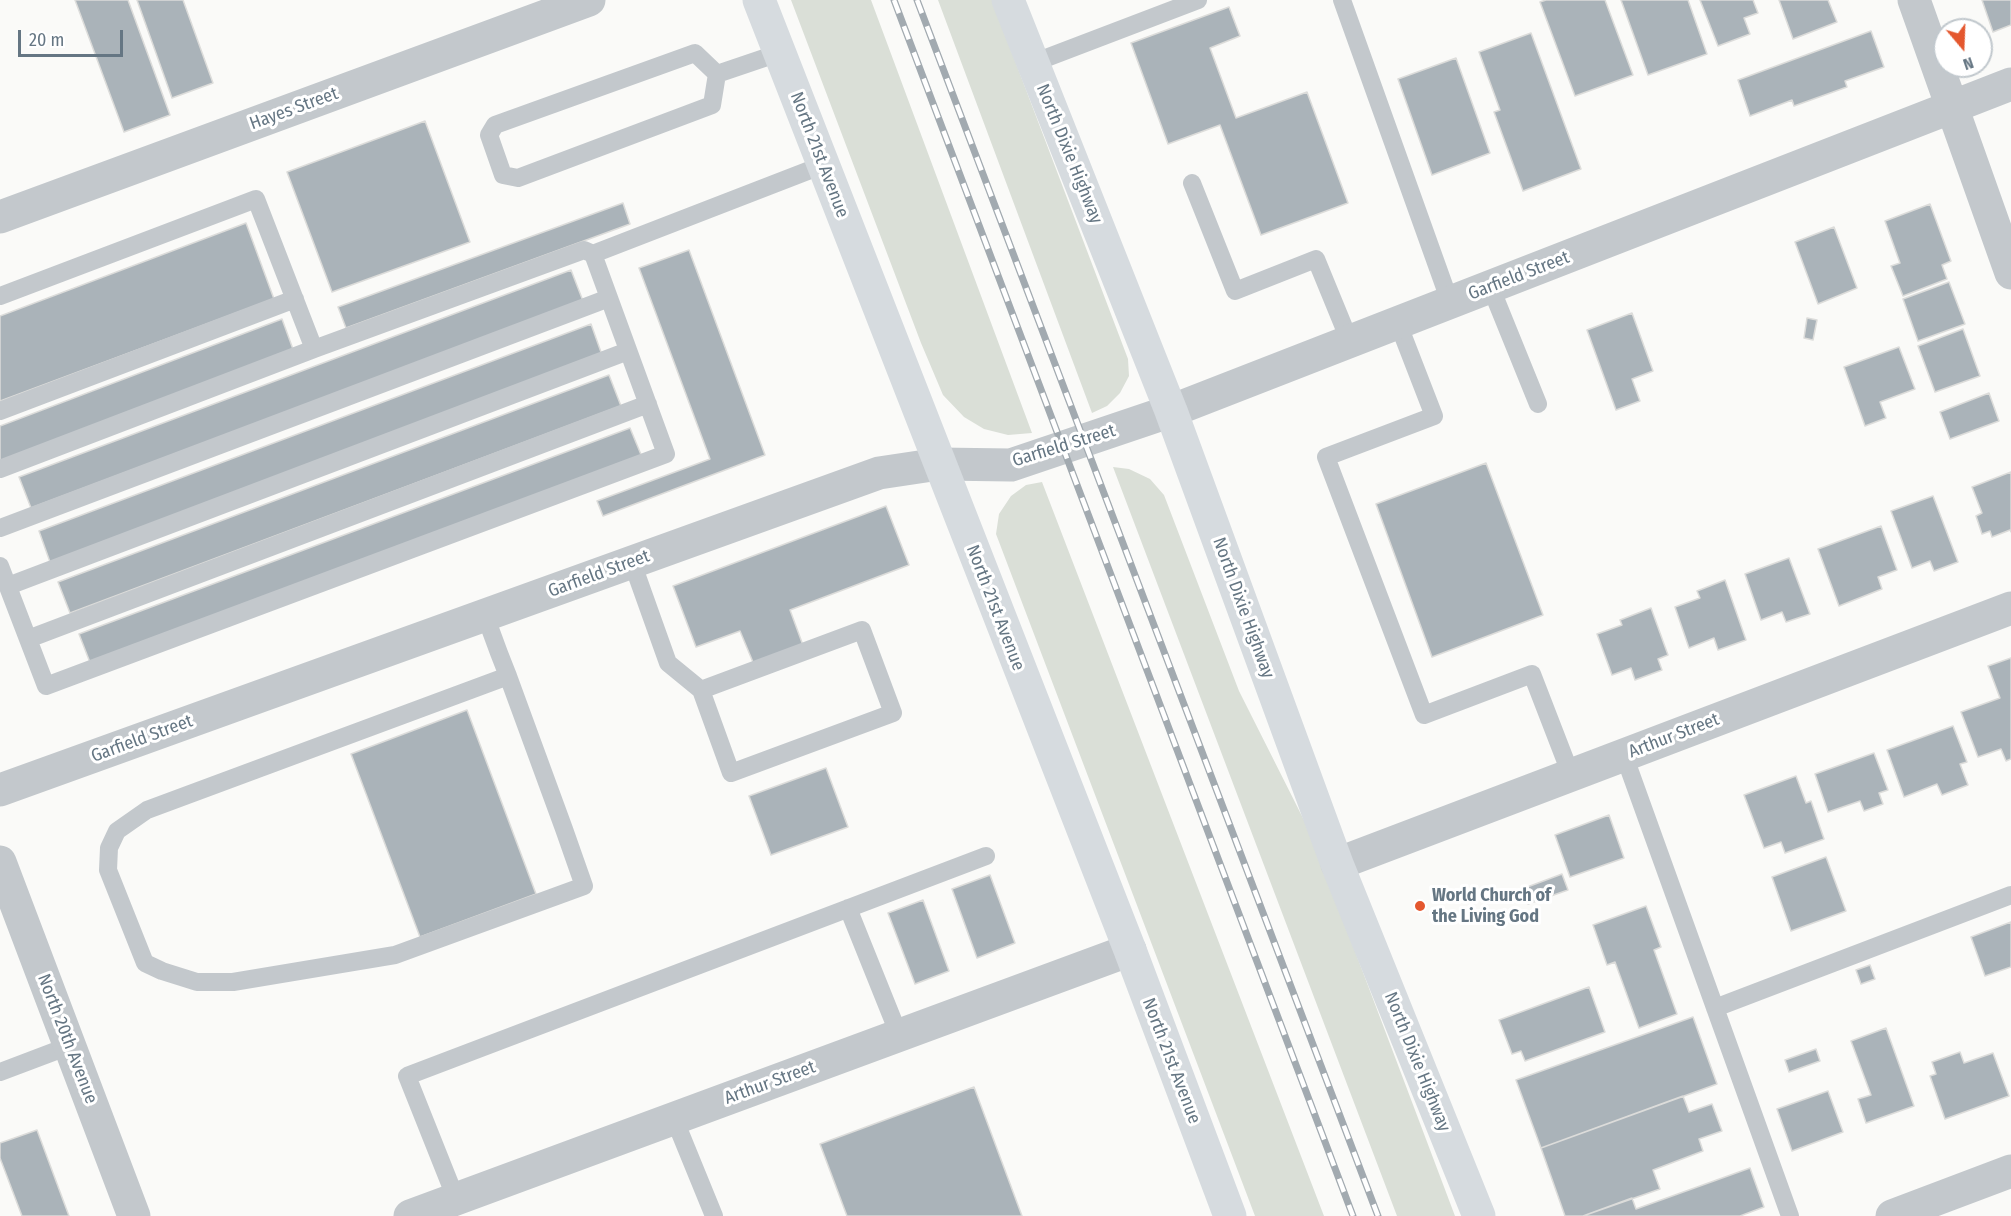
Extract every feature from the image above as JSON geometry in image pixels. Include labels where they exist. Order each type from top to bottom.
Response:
[{"type":"main road","name":"North 21st Avenue","points":[[759,0],[1130,950],[1230,1216]]},
{"type":"main road","name":"North Dixie Highway","points":[[1008,0],[1171,411],[1337,864],[1479,1216]]},
{"type":"street","name":"Hayes Street","points":[[0,217],[589,0]]},
{"type":"street","points":[[1914,0],[2011,273]]},
{"type":"street","name":"Garfield Street","points":[[0,790],[879,473],[939,464],[1011,465],[1171,411],[2011,84]]},
{"type":"street","name":"Arthur Street","points":[[1337,864],[2011,608]]},
{"type":"street","name":"North 20th Avenue","points":[[0,862],[134,1216]]},
{"type":"street","name":"Arthur Street","points":[[410,1216],[1130,950]]},
{"type":"street","points":[[1892,1216],[2011,1171]]},
{"type":"lane","points":[[1033,63],[1198,0]]},
{"type":"lane","points":[[1342,0],[1450,302]]},
{"type":"lane","points":[[695,53],[717,74],[712,105],[518,177],[503,175],[489,135],[495,125],[695,53]]},
{"type":"lane","points":[[717,74],[779,53]]},
{"type":"lane","points":[[0,469],[314,349],[584,250],[593,254],[823,165]]},
{"type":"lane","points":[[1192,183],[1236,291],[1316,259],[1350,342]]},
{"type":"lane","points":[[0,296],[256,199],[314,349]]},
{"type":"lane","points":[[0,566],[46,686],[666,454],[593,254]]},
{"type":"lane","points":[[1491,288],[1538,404]]},
{"type":"lane","points":[[0,528],[609,298]]},
{"type":"lane","points":[[0,411],[295,299]]},
{"type":"lane","points":[[1398,323],[1434,416],[1326,457],[1399,651],[1424,715],[1532,674],[1570,775]]},
{"type":"lane","points":[[8,586],[628,351]]},
{"type":"lane","points":[[28,639],[648,404]]},
{"type":"lane","points":[[632,562],[668,663],[701,690],[730,773],[893,713],[862,630],[701,690]]},
{"type":"lane","points":[[485,615],[508,676],[584,886],[395,955],[232,982],[197,982],[145,963],[108,870],[110,848],[117,831],[147,810],[508,676]]},
{"type":"lane","points":[[1624,755],[1790,1216]]},
{"type":"lane","points":[[456,1199],[407,1076],[986,856]]},
{"type":"lane","points":[[1715,1008],[2011,894]]},
{"type":"lane","points":[[848,908],[899,1035]]},
{"type":"lane","points":[[0,1072],[69,1046]]},
{"type":"lane","points":[[674,1118],[714,1216]]},
{"type":"shaded area","points":[[791,0],[871,0],[1032,433],[1008,435],[984,429],[964,417],[943,395],[921,343]]},
{"type":"shaded area","points":[[938,0],[992,0],[1128,359],[1129,376],[1120,393],[1107,406],[1092,413]]},
{"type":"shaded area","points":[[1113,467],[1129,469],[1150,479],[1164,495],[1239,691],[1310,832],[1455,1216],[1397,1216]]},
{"type":"shaded area","points":[[1042,482],[1324,1216],[1255,1216],[996,534],[999,514],[1011,496],[1026,485]]},
{"type":"building","points":[[75,0],[128,0],[170,115],[124,132]]},
{"type":"building","points":[[137,0],[183,0],[213,83],[172,98]]},
{"type":"building","points":[[1546,0],[1605,0],[1633,75],[1575,96],[1540,2]]},
{"type":"building","points":[[1621,0],[1688,0],[1707,54],[1648,75]]},
{"type":"building","points":[[1700,0],[1753,0],[1758,13],[1744,18],[1750,34],[1718,46]]},
{"type":"building","points":[[1779,0],[1828,0],[1837,22],[1793,39]]},
{"type":"building","points":[[1982,0],[2011,0],[2011,25],[1993,32],[1993,18],[1988,18]]},
{"type":"building","points":[[1229,7],[1240,36],[1210,48],[1236,118],[1307,92],[1348,203],[1261,235],[1220,125],[1168,144],[1131,43]]},
{"type":"building","points":[[1871,31],[1884,67],[1845,81],[1847,87],[1794,106],[1792,100],[1750,116],[1738,80]]},
{"type":"building","points":[[1531,33],[1581,169],[1523,191],[1494,112],[1500,110],[1479,52]]},
{"type":"building","points":[[1456,58],[1490,153],[1432,175],[1398,79]]},
{"type":"building","points":[[425,121],[470,242],[332,292],[287,172]]},
{"type":"building","points":[[623,203],[630,224],[346,328],[338,307]]},
{"type":"building","points":[[1930,204],[1951,261],[1942,265],[1947,279],[1903,296],[1891,266],[1900,263],[1885,221]]},
{"type":"building","points":[[246,223],[274,299],[0,401],[0,316]]},
{"type":"building","points":[[1834,227],[1857,288],[1818,304],[1795,242]]},
{"type":"building","points":[[689,250],[765,455],[603,516],[597,501],[710,459],[639,268]]},
{"type":"building","points":[[571,270],[583,301],[31,508],[19,477]]},
{"type":"building","points":[[1949,282],[1965,324],[1918,341],[1903,299]]},
{"type":"building","points":[[1632,313],[1653,371],[1632,379],[1640,401],[1616,410],[1587,330]]},
{"type":"building","points":[[1807,318],[1817,320],[1813,340],[1804,338]]},
{"type":"building","points":[[282,319],[294,352],[0,463],[0,426]]},
{"type":"building","points":[[591,324],[602,355],[50,562],[39,531]]},
{"type":"building","points":[[1963,329],[1980,376],[1935,392],[1918,346]]},
{"type":"building","points":[[1899,347],[1915,389],[1880,402],[1886,418],[1865,426],[1844,367]]},
{"type":"building","points":[[609,375],[621,406],[70,613],[58,582]]},
{"type":"building","points":[[1989,393],[1999,421],[1950,439],[1940,412]]},
{"type":"building","points":[[630,428],[642,457],[91,665],[79,634]]},
{"type":"building","points":[[1486,463],[1543,615],[1432,657],[1376,504]]},
{"type":"building","points":[[2011,472],[2011,532],[2010,530],[1992,537],[1990,531],[1982,534],[1976,516],[1982,513],[1972,487]]},
{"type":"building","points":[[1933,496],[1958,562],[1934,571],[1930,561],[1912,568],[1891,511]]},
{"type":"building","points":[[886,506],[909,565],[790,610],[804,648],[755,667],[740,631],[696,647],[673,586]]},
{"type":"building","points":[[1881,526],[1897,570],[1878,577],[1882,589],[1839,606],[1818,549]]},
{"type":"building","points":[[1789,558],[1810,614],[1786,622],[1782,612],[1761,620],[1745,574]]},
{"type":"building","points":[[1725,580],[1746,640],[1718,650],[1714,638],[1689,648],[1675,607],[1700,598],[1697,591]]},
{"type":"building","points":[[1651,608],[1668,655],[1658,659],[1662,670],[1635,680],[1631,668],[1612,675],[1597,634],[1622,625],[1620,620]]},
{"type":"building","points":[[2011,658],[2011,759],[2006,761],[2001,749],[1978,757],[1961,712],[2000,698],[1988,666]]},
{"type":"building","points":[[467,710],[536,894],[420,937],[351,754]]},
{"type":"building","points":[[1953,726],[1967,762],[1960,764],[1968,785],[1942,795],[1937,784],[1904,797],[1887,750]]},
{"type":"building","points":[[1874,753],[1888,790],[1879,793],[1883,804],[1864,811],[1860,801],[1828,812],[1815,774]]},
{"type":"building","points":[[826,768],[848,827],[771,855],[749,796]]},
{"type":"building","points":[[1796,776],[1806,803],[1811,801],[1824,839],[1785,853],[1781,842],[1764,848],[1744,795]]},
{"type":"building","points":[[1609,815],[1624,858],[1570,877],[1555,835]]},
{"type":"building","points":[[1826,857],[1846,911],[1791,931],[1772,877]]},
{"type":"building","points":[[1562,874],[1568,890],[1528,904],[1522,889]]},
{"type":"building","points":[[990,875],[1015,943],[977,958],[952,889]]},
{"type":"building","points":[[923,900],[949,971],[915,984],[888,913]]},
{"type":"building","points":[[1646,906],[1661,947],[1654,950],[1677,1014],[1639,1028],[1615,962],[1607,965],[1593,925]]},
{"type":"building","points":[[2011,922],[2011,967],[1985,976],[1971,937]]},
{"type":"building","points":[[1870,965],[1875,979],[1861,984],[1856,970]]},
{"type":"building","points":[[1589,987],[1605,1032],[1525,1061],[1521,1051],[1512,1054],[1499,1020]]},
{"type":"building","points":[[1693,1017],[1717,1084],[1541,1148],[1516,1080]]},
{"type":"building","points":[[1886,1028],[1914,1106],[1866,1123],[1858,1099],[1871,1095],[1851,1041]]},
{"type":"building","points":[[1816,1049],[1820,1061],[1789,1072],[1785,1060]]},
{"type":"building","points":[[1960,1052],[1964,1063],[1993,1053],[2009,1096],[1945,1119],[1930,1076],[1936,1074],[1932,1062]]},
{"type":"building","points":[[974,1087],[1022,1216],[847,1216],[820,1144]]},
{"type":"building","points":[[1828,1091],[1843,1132],[1792,1151],[1777,1109]]},
{"type":"building","points":[[1683,1096],[1689,1112],[1712,1104],[1722,1131],[1699,1139],[1703,1151],[1653,1170],[1660,1189],[1583,1216],[1565,1216],[1541,1148]]},
{"type":"building","points":[[37,1130],[69,1216],[22,1216],[0,1158],[0,1143]]},
{"type":"building","points":[[1750,1168],[1764,1207],[1740,1216],[1583,1216],[1632,1198],[1636,1209]]},
{"type":"railway","points":[[894,0],[1353,1216]]},
{"type":"railway","points":[[917,0],[1378,1216]]},
{"type":"place","name":"World Church of the Living God","points":[[1420,906]]}]
